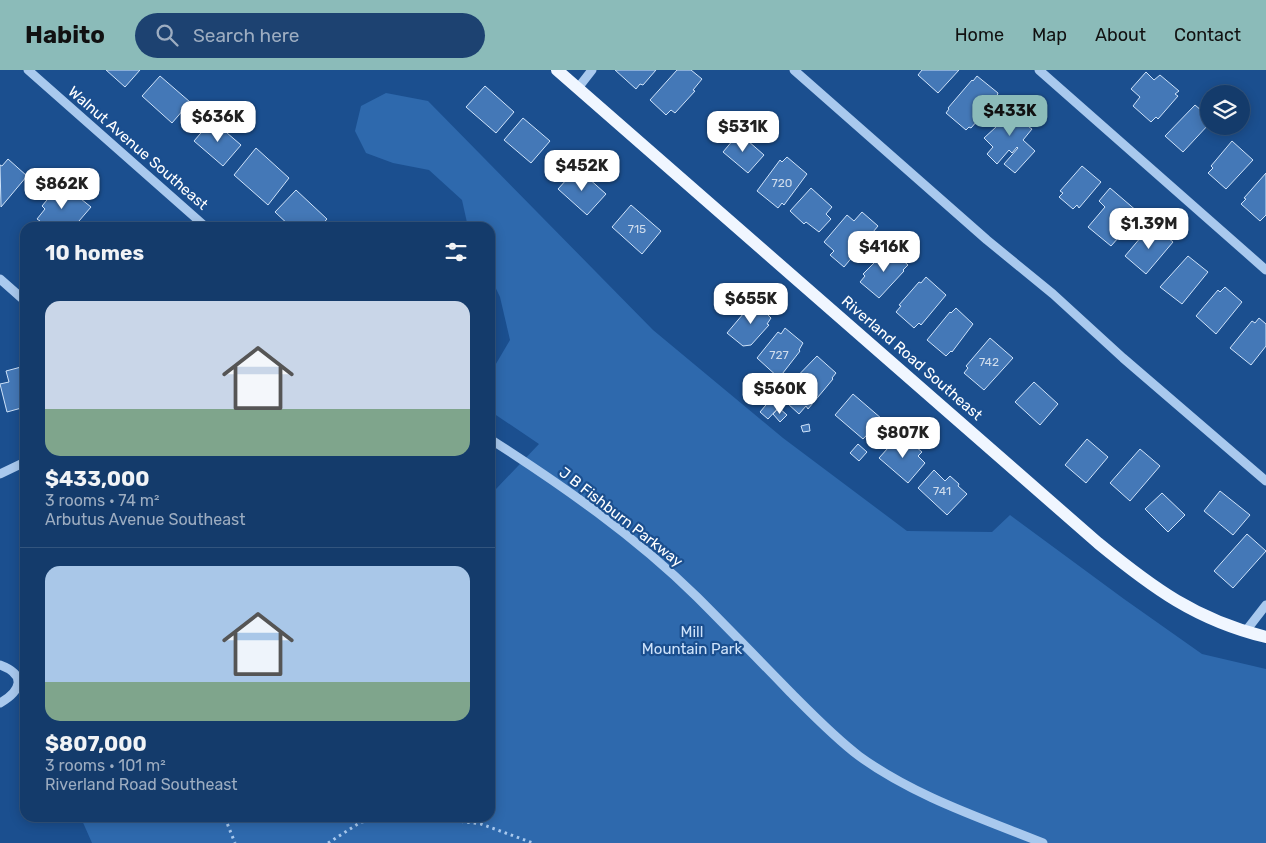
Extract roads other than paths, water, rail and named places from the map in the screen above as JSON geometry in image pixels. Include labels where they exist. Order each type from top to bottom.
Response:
[{"type":"main road","name":"Riverland Road Southeast","points":[[557,70],[1098,543],[1143,580],[1187,608],[1221,624],[1266,637]]},
{"type":"street","name":"Walnut Avenue Southeast","points":[[28,70],[201,222]]},
{"type":"street","points":[[578,88],[592,70]]},
{"type":"street","points":[[794,70],[987,240],[1053,294],[1123,358],[1266,480]]},
{"type":"street","points":[[1038,70],[1266,270]]},
{"type":"street","points":[[0,279],[20,297]]},
{"type":"street","name":"J B Fishburn Parkway","points":[[495,442],[586,504],[645,550],[696,596],[827,730],[860,756],[897,779],[942,803],[1043,843]]},
{"type":"street","points":[[0,474],[20,464]]},
{"type":"street","points":[[1245,632],[1266,605]]},
{"type":"street","points":[[0,666],[13,671],[17,675],[19,685],[15,693],[0,703]]},
{"type":"park label","name":"Mill Mountain Park","points":[[692,640]]}]
